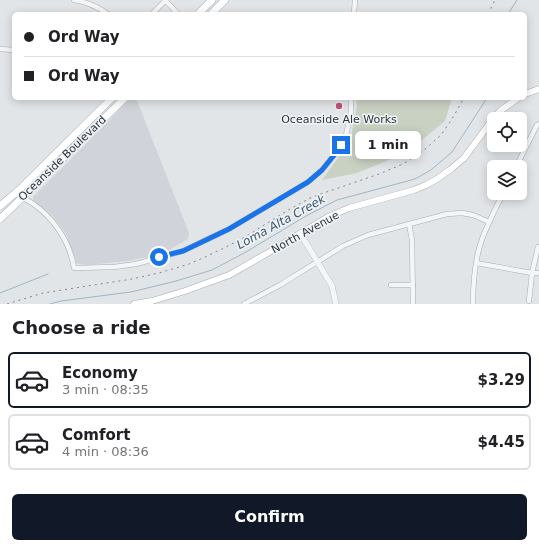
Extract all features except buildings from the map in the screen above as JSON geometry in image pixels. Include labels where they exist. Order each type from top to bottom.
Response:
[{"type":"main road","points":[[200,12],[212,0]]},
{"type":"main road","points":[[213,12],[225,0]]},
{"type":"main road","points":[[527,93],[539,89]]},
{"type":"main road","name":"Oceanside Boulevard","points":[[0,206],[16,193],[110,100]]},
{"type":"main road","name":"Oceanside Boulevard","points":[[0,219],[123,100]]},
{"type":"main road","name":"North Avenue","points":[[134,304],[152,301],[186,291],[229,274],[328,217],[349,208],[414,190],[437,180],[464,158],[500,111],[515,100]]},
{"type":"street","points":[[74,0],[94,6],[104,12]]},
{"type":"street","points":[[154,12],[165,0],[176,12]]},
{"type":"street","points":[[354,12],[355,0]]},
{"type":"street","points":[[0,50],[12,50]]},
{"type":"street","points":[[16,193],[33,204],[57,227],[64,239],[74,268],[114,267],[136,264],[183,251],[229,229],[308,182],[322,170],[335,154],[346,136],[351,112],[351,100]]},
{"type":"street","points":[[520,160],[537,125],[539,124]]},
{"type":"street","points":[[473,304],[476,263],[482,240],[500,200]]},
{"type":"street","points":[[244,304],[280,285],[342,246],[356,239],[447,214],[462,213],[473,215],[489,222]]},
{"type":"street","points":[[409,224],[412,240],[412,304]]},
{"type":"street","points":[[300,233],[332,286],[336,304]]},
{"type":"street","points":[[529,301],[532,273],[538,247]]},
{"type":"street","points":[[476,263],[539,273]]},
{"type":"street","points":[[391,285],[412,285]]},
{"type":"shaded area","points":[[129,100],[137,100],[189,233],[188,239],[162,254],[128,261],[86,265],[76,263],[65,232],[51,214],[33,201],[33,197]]},
{"type":"shaded area","points":[[356,100],[451,100],[445,121],[406,153],[357,173],[322,180],[350,141],[357,106]]},
{"type":"waterway","name":"Loma Alta Creek","points":[[509,12],[517,0]]},
{"type":"waterway","name":"Loma Alta Creek","points":[[50,304],[61,301],[131,292],[212,270],[337,200],[415,179],[431,170],[452,152],[486,100]]},
{"type":"waterway","points":[[0,293],[48,274]]},
{"type":"railway","points":[[489,12],[495,0]]},
{"type":"railway","points":[[7,304],[43,293],[132,279],[159,273],[203,258],[245,237],[312,197],[379,174],[403,164],[423,151],[441,135],[463,100]]},
{"type":"place","name":"Oceanside Ale Works","points":[[339,106]]},
{"type":"route","points":[[159,257],[183,251],[229,229],[308,182],[322,170],[341,145]]}]
